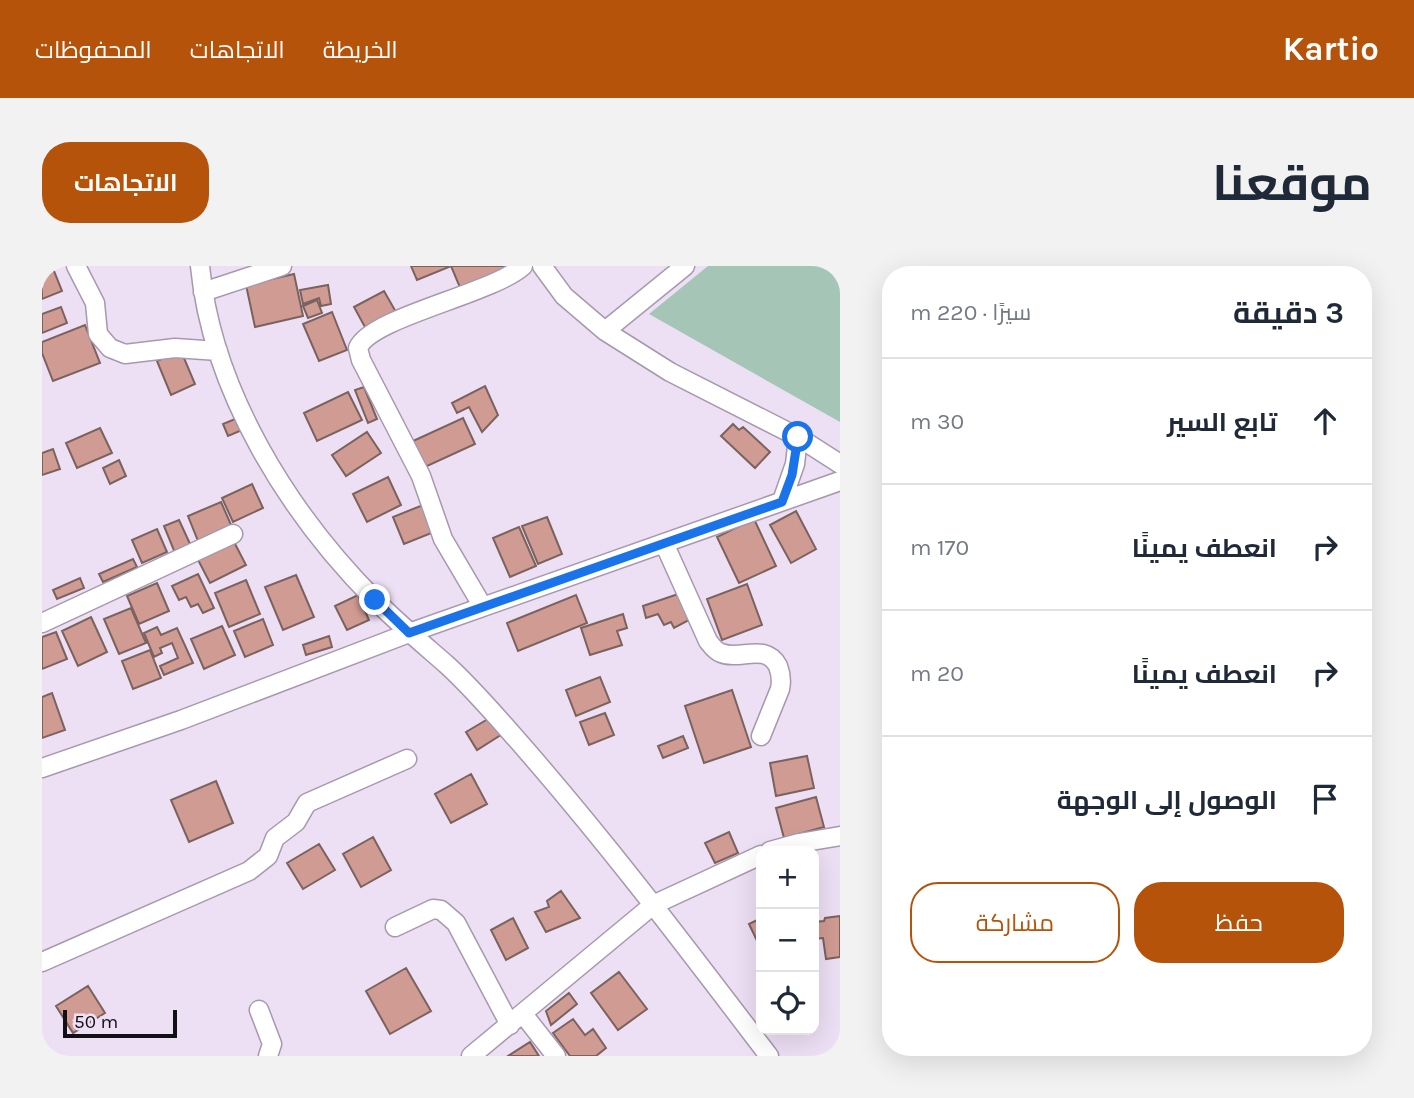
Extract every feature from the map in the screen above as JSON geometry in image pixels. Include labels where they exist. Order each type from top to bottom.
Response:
[{"type":"street","points":[[76,266],[94,303],[98,334],[110,348],[125,354],[175,348],[218,351]]},
{"type":"street","points":[[200,266],[202,292],[218,351],[245,417],[291,501],[342,565],[409,633],[481,698],[543,769],[653,905],[769,1056]]},
{"type":"street","points":[[202,292],[282,266]]},
{"type":"street","points":[[483,607],[443,539],[421,476],[361,360],[358,348],[363,339],[400,319],[496,282],[523,266]]},
{"type":"street","points":[[542,266],[564,296],[605,331],[670,372],[798,437],[840,464]]},
{"type":"street","points":[[605,331],[685,266]]},
{"type":"street","points":[[782,502],[792,475],[798,437]]},
{"type":"street","points":[[42,768],[181,720],[409,633],[840,481]]},
{"type":"street","points":[[42,623],[233,534]]},
{"type":"street","points":[[664,543],[714,649],[731,656],[762,653],[774,660],[779,668],[782,680],[780,689],[761,736]]},
{"type":"street","points":[[42,962],[249,871],[268,856],[275,838],[296,822],[307,803],[407,759]]},
{"type":"street","points":[[788,846],[840,836]]},
{"type":"street","points":[[475,1055],[653,905],[756,857]]},
{"type":"street","points":[[395,926],[433,909],[441,910],[452,918],[517,1019],[556,1056]]},
{"type":"street","points":[[259,1010],[272,1044],[268,1056]]},
{"type":"green space","points":[[708,266],[840,266],[840,422],[649,314]]},
{"type":"building","points":[[42,266],[52,266],[62,291],[42,299]]},
{"type":"building","points":[[411,266],[448,266],[449,267],[417,280]]},
{"type":"building","points":[[451,266],[517,266],[461,290]]},
{"type":"building","points":[[294,274],[303,316],[255,327],[246,285]]},
{"type":"building","points":[[328,285],[331,304],[321,306],[319,298],[303,304],[300,290]]},
{"type":"building","points":[[384,291],[396,312],[366,329],[354,307]]},
{"type":"building","points":[[317,300],[322,313],[308,318],[303,306]]},
{"type":"building","points":[[61,307],[67,323],[42,333],[42,314]]},
{"type":"building","points":[[332,312],[347,350],[319,361],[303,324]]},
{"type":"building","points":[[85,325],[100,363],[53,381],[42,353],[42,342]]},
{"type":"building","points":[[181,351],[195,384],[171,395],[157,361]]},
{"type":"building","points":[[485,386],[498,415],[482,432],[469,407],[457,413],[452,403]]},
{"type":"building","points":[[364,387],[377,419],[368,423],[355,390]]},
{"type":"building","points":[[348,392],[362,420],[317,441],[304,413]]},
{"type":"building","points":[[242,416],[247,428],[228,436],[223,424]]},
{"type":"building","points":[[463,418],[475,444],[425,467],[413,441]]},
{"type":"building","points":[[733,424],[739,430],[743,427],[770,452],[755,468],[721,436]]},
{"type":"building","points":[[100,428],[112,453],[77,468],[66,443]]},
{"type":"building","points":[[367,432],[381,453],[346,476],[332,455]]},
{"type":"building","points":[[53,449],[60,469],[42,475],[42,453]]},
{"type":"building","points":[[119,460],[126,476],[110,484],[103,468]]},
{"type":"building","points":[[388,477],[401,505],[367,522],[353,494]]},
{"type":"building","points":[[252,484],[263,508],[233,522],[222,498]]},
{"type":"building","points":[[221,502],[232,527],[198,541],[188,516]]},
{"type":"building","points":[[423,505],[434,532],[404,544],[393,517]]},
{"type":"building","points":[[796,511],[816,549],[791,563],[770,525]]},
{"type":"building","points":[[547,517],[562,554],[538,564],[522,526]]},
{"type":"building","points":[[754,519],[776,566],[739,583],[717,537]]},
{"type":"building","points":[[179,520],[191,546],[175,553],[164,526]]},
{"type":"building","points":[[519,527],[536,566],[510,577],[493,538]]},
{"type":"building","points":[[157,529],[167,552],[142,563],[132,540]]},
{"type":"building","points":[[232,538],[246,565],[210,583],[196,556]]},
{"type":"building","points":[[133,559],[137,567],[103,582],[99,574]]},
{"type":"building","points":[[198,574],[214,608],[203,613],[198,604],[191,607],[186,597],[179,600],[172,586]]},
{"type":"building","points":[[296,575],[314,617],[283,630],[265,587]]},
{"type":"building","points":[[80,578],[84,588],[57,599],[53,590]]},
{"type":"building","points":[[246,580],[260,614],[229,627],[215,593]]},
{"type":"building","points":[[157,583],[169,611],[139,624],[127,596]]},
{"type":"building","points":[[747,584],[762,625],[722,640],[707,599]]},
{"type":"building","points":[[681,593],[689,620],[674,628],[671,622],[664,625],[658,614],[646,618],[643,606]]},
{"type":"building","points":[[358,595],[369,620],[347,630],[335,606]]},
{"type":"building","points":[[576,595],[587,623],[518,651],[507,623]]},
{"type":"building","points":[[131,608],[146,643],[119,654],[104,619]]},
{"type":"building","points":[[623,614],[627,628],[617,631],[622,645],[590,655],[581,628]]},
{"type":"building","points":[[91,617],[107,652],[78,666],[62,631]]},
{"type":"building","points":[[263,619],[273,645],[245,657],[234,631]]},
{"type":"building","points":[[222,626],[235,655],[204,669],[191,639]]},
{"type":"building","points":[[157,627],[161,635],[177,628],[193,663],[164,675],[160,666],[178,658],[172,643],[160,648],[162,653],[154,657],[144,633]]},
{"type":"building","points":[[56,632],[67,659],[42,669],[42,637]]},
{"type":"building","points":[[329,636],[332,647],[306,655],[303,645]]},
{"type":"building","points":[[150,650],[161,678],[133,689],[122,661]]},
{"type":"building","points":[[600,677],[610,702],[576,716],[566,690]]},
{"type":"building","points":[[732,690],[751,747],[704,763],[685,706]]},
{"type":"building","points":[[52,693],[65,730],[42,738],[42,697]]},
{"type":"building","points":[[605,713],[614,735],[589,745],[580,722]]},
{"type":"building","points":[[493,716],[504,733],[477,750],[466,732]]},
{"type":"building","points":[[683,736],[688,748],[663,758],[658,746]]},
{"type":"building","points":[[807,756],[814,788],[776,796],[770,763]]},
{"type":"building","points":[[471,774],[487,804],[451,823],[435,794]]},
{"type":"building","points":[[216,781],[233,823],[189,842],[171,800]]},
{"type":"building","points":[[816,797],[824,827],[784,838],[776,808]]},
{"type":"building","points":[[729,832],[738,853],[715,863],[705,843]]},
{"type":"building","points":[[373,837],[391,870],[361,887],[343,854]]},
{"type":"building","points":[[319,844],[335,870],[303,889],[287,863]]},
{"type":"building","points":[[561,891],[580,918],[546,932],[535,912],[549,907],[547,901]]},
{"type":"building","points":[[840,916],[840,957],[826,959],[823,938],[819,938],[819,922]]},
{"type":"building","points":[[513,918],[528,948],[506,960],[491,930]]},
{"type":"building","points":[[756,920],[756,939],[749,924]]},
{"type":"building","points":[[406,968],[431,1011],[390,1034],[366,991]]},
{"type":"building","points":[[619,972],[647,1009],[618,1030],[591,993]]},
{"type":"building","points":[[88,986],[105,1013],[73,1033],[56,1006]]},
{"type":"building","points":[[569,993],[577,1004],[551,1025],[546,1011]]},
{"type":"building","points":[[573,1019],[585,1035],[593,1029],[606,1048],[596,1056],[570,1056],[553,1033]]},
{"type":"building","points":[[530,1042],[539,1056],[508,1056]]},
{"type":"route","points":[[375,600],[409,633],[782,502],[792,475],[798,437]]}]
